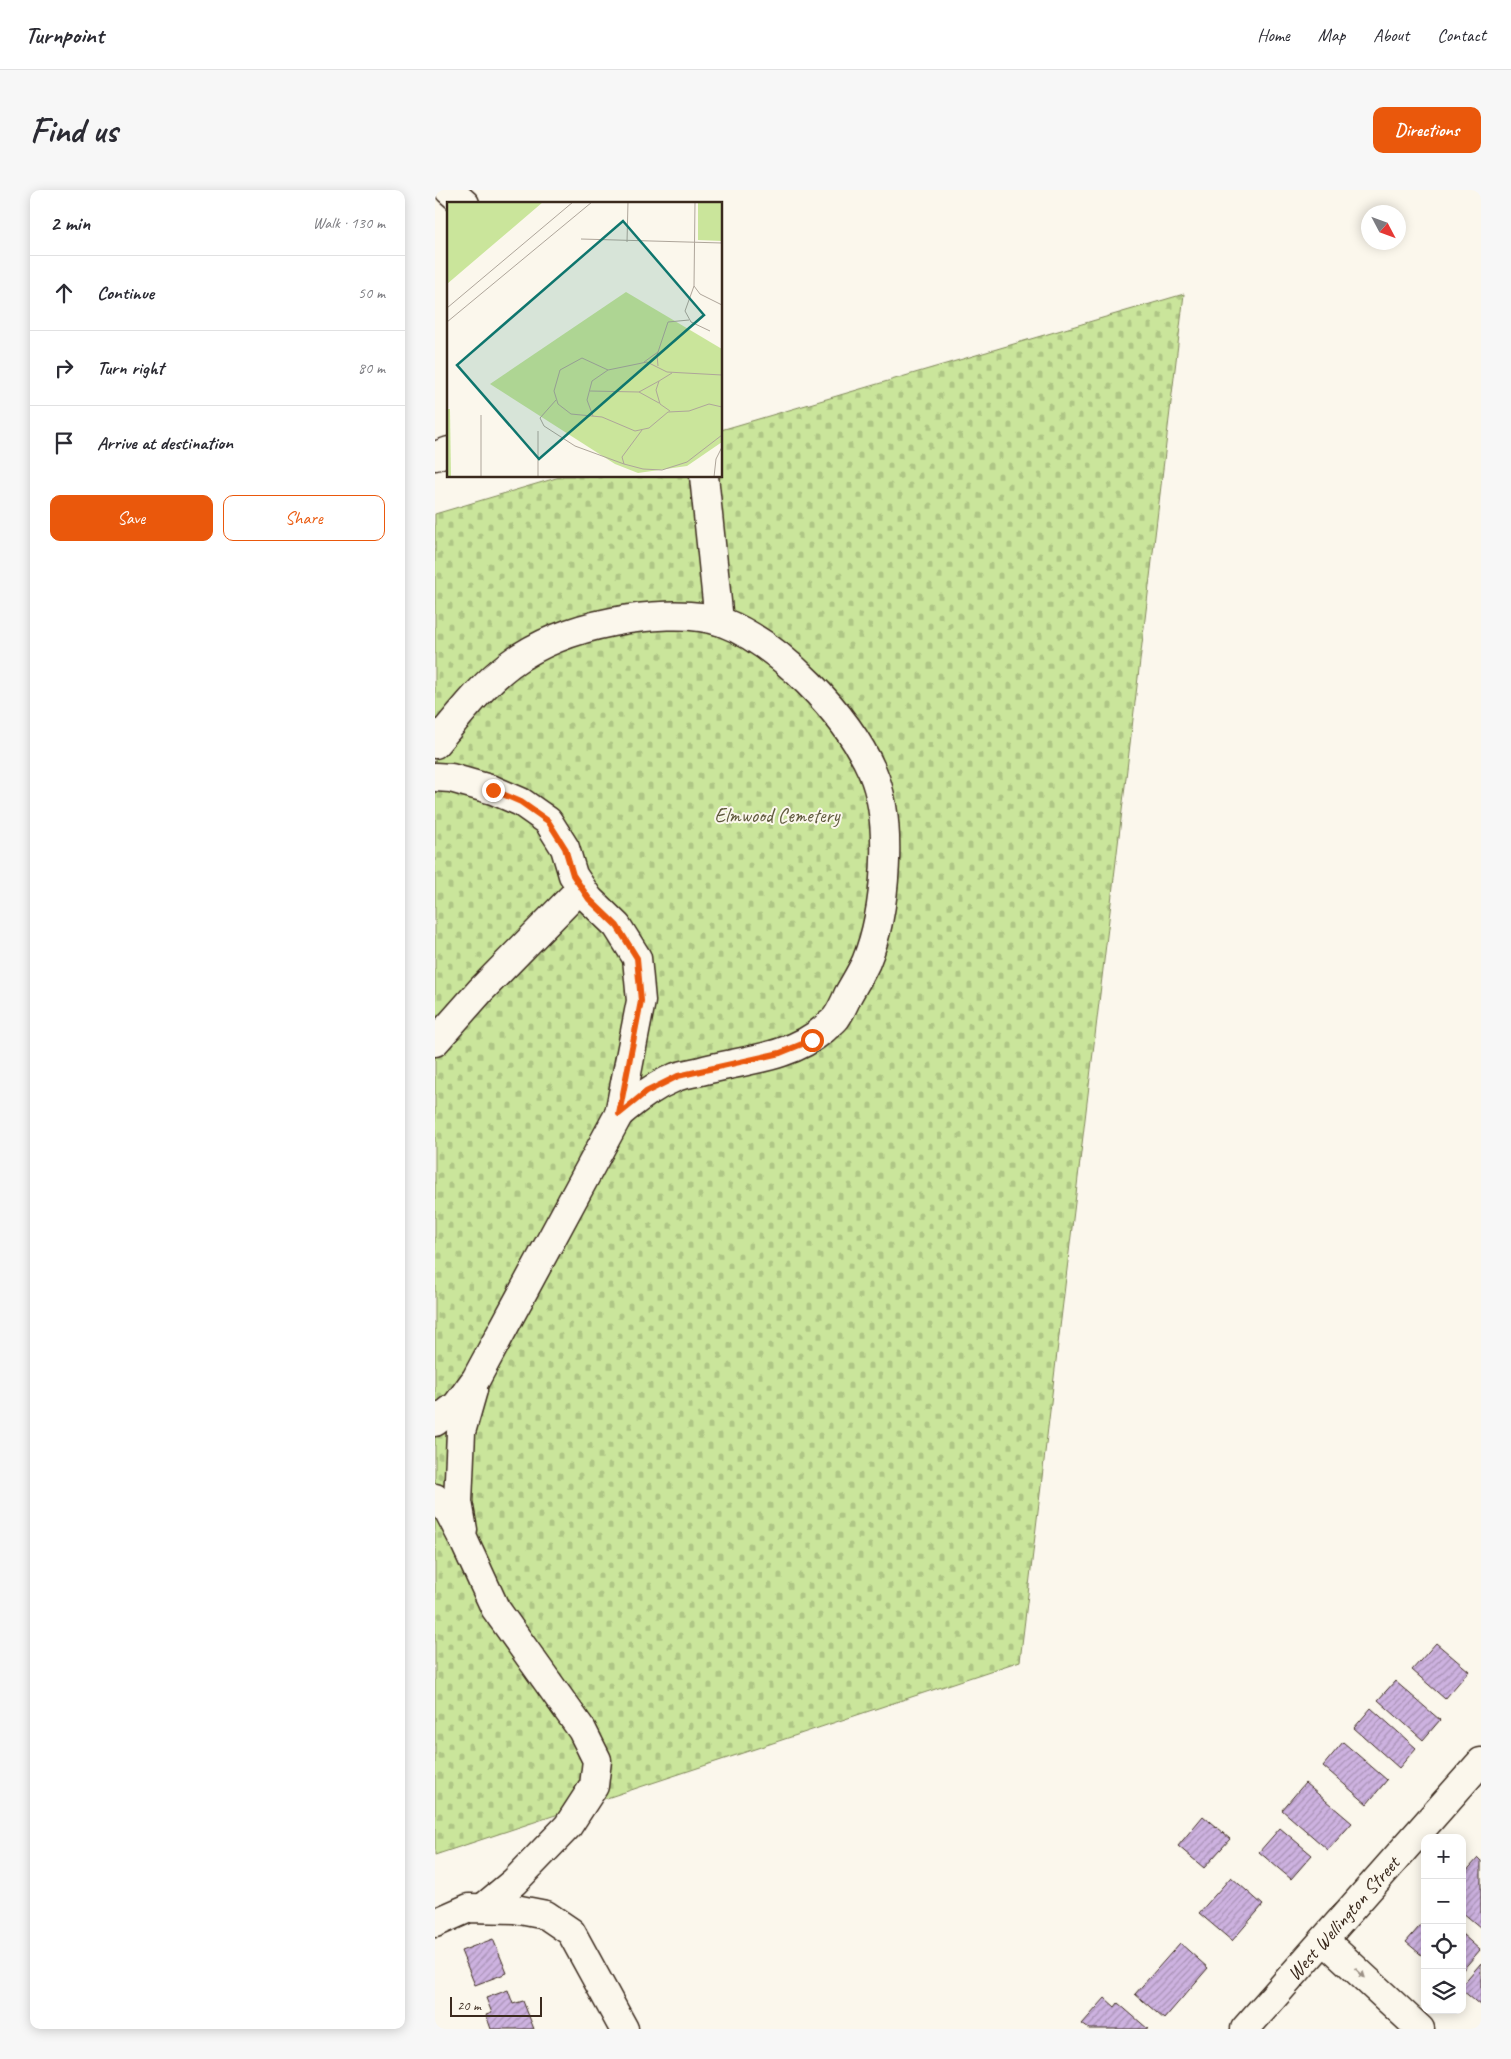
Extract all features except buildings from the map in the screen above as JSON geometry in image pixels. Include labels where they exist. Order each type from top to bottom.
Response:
[{"type":"street","points":[[449,190],[463,202]]},
{"type":"street","points":[[704,478],[719,621]]},
{"type":"street","points":[[435,744],[473,699],[504,670],[544,644],[585,628],[634,618],[681,616],[719,621],[753,637],[787,662],[818,693],[847,730],[872,772],[883,810],[885,835],[881,906],[866,962],[836,1019],[812,1040],[780,1053],[678,1076],[646,1092],[619,1114]]},
{"type":"street","points":[[435,776],[451,778],[493,790],[521,802],[548,821],[565,848],[573,875],[581,888],[589,899],[617,926],[637,958],[641,1001],[619,1114],[476,1379],[457,1405],[435,1422]]},
{"type":"street","points":[[435,1042],[481,990],[581,888]]},
{"type":"street","points":[[465,1542],[458,1502],[460,1441],[476,1379]]},
{"type":"street","points":[[435,1498],[448,1510],[495,1608],[583,1730],[597,1760],[593,1786],[568,1826],[514,1882],[483,1908]]},
{"type":"street","name":"West Wellington Street","points":[[1245,2029],[1481,1762]]},
{"type":"street","points":[[435,1922],[469,1908],[515,1909],[545,1915],[571,1932],[624,2029]]},
{"type":"street","points":[[1324,1940],[1420,2029]]},
{"type":"green space","name":"Elmwood Cemetery","points":[[1184,294],[1020,1661],[435,1855],[435,514],[556,478],[723,478],[723,429]]},
{"type":"route","points":[[493,790],[521,802],[548,821],[565,848],[573,875],[589,899],[617,926],[637,958],[641,1001],[619,1114],[646,1092],[678,1076],[780,1053],[812,1040]]}]
